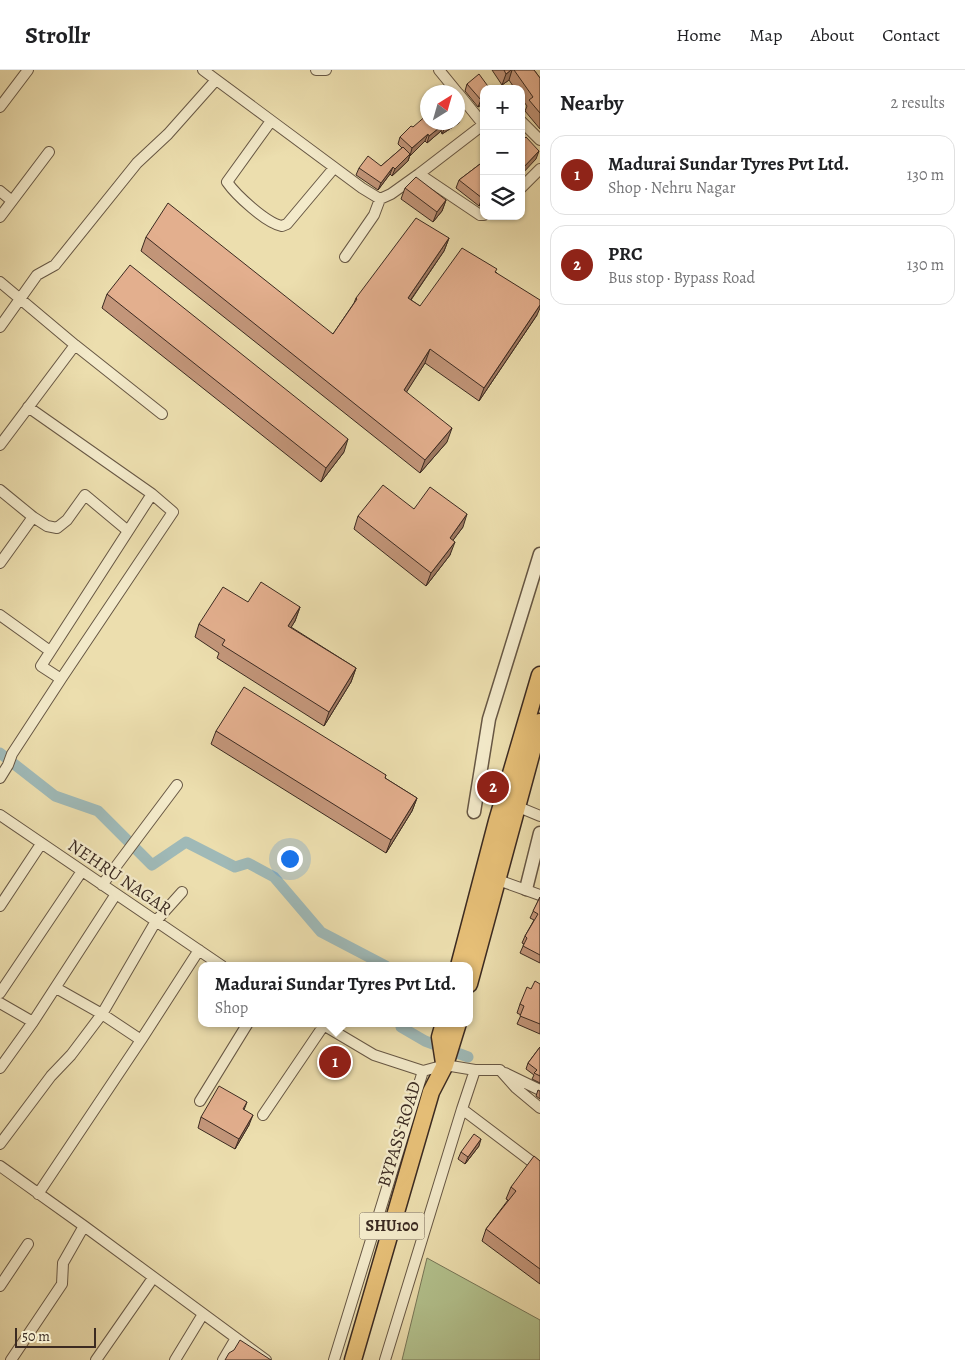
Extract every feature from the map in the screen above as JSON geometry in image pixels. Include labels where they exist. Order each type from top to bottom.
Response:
[{"type":"main road","points":[[460,962],[496,821],[540,675]]},
{"type":"main road","points":[[473,970],[540,722]]},
{"type":"main road","name":"BYPASS ROAD","points":[[353,1360],[445,1046],[456,1027]]},
{"type":"street","points":[[0,107],[28,70]]},
{"type":"street","points":[[202,70],[334,168],[380,199]]},
{"type":"street","points":[[316,70],[326,70]]},
{"type":"street","points":[[439,70],[451,85]]},
{"type":"street","points":[[0,327],[37,275],[55,265],[137,163],[168,134],[216,80]]},
{"type":"street","points":[[465,103],[480,120]]},
{"type":"street","points":[[271,121],[227,182],[234,193],[271,222],[282,226],[287,224],[334,168]]},
{"type":"street","points":[[525,125],[540,140]]},
{"type":"street","points":[[345,257],[374,215],[380,199],[391,194],[419,174],[480,126]]},
{"type":"street","points":[[0,217],[49,152]]},
{"type":"street","points":[[525,184],[540,169]]},
{"type":"street","points":[[419,174],[480,215]]},
{"type":"street","points":[[0,191],[12,201]]},
{"type":"street","points":[[0,282],[74,345],[162,414]]},
{"type":"street","points":[[0,444],[74,345]]},
{"type":"street","points":[[0,778],[12,754],[173,512],[152,494],[28,407]]},
{"type":"street","points":[[0,490],[33,517],[47,526],[57,528],[67,520],[85,495],[128,531]]},
{"type":"street","points":[[62,679],[41,666],[152,494]]},
{"type":"street","points":[[0,563],[33,517]]},
{"type":"street","points":[[474,812],[489,720],[540,554]]},
{"type":"street","points":[[0,616],[50,651]]},
{"type":"street","points":[[102,885],[131,844],[177,786]]},
{"type":"street","points":[[516,806],[540,816]]},
{"type":"street","name":"NEHRU NAGAR","points":[[0,815],[216,962]]},
{"type":"street","points":[[526,889],[540,833]]},
{"type":"street","points":[[0,906],[41,844]]},
{"type":"street","points":[[0,994],[82,871]]},
{"type":"street","points":[[498,880],[540,895]]},
{"type":"street","points":[[0,1144],[51,1076],[71,1055],[102,1014],[156,921],[182,892]]},
{"type":"street","points":[[0,1068],[56,988],[116,894]]},
{"type":"street","points":[[38,1194],[199,950]]},
{"type":"street","points":[[56,988],[102,1014],[141,1040]]},
{"type":"street","points":[[0,1003],[33,1022]]},
{"type":"street","points":[[200,1100],[246,1027]]},
{"type":"street","points":[[263,1115],[320,1027]]},
{"type":"street","points":[[327,1027],[374,1055],[423,1071]]},
{"type":"street","points":[[334,1360],[423,1071],[445,1046],[475,1070],[500,1070],[540,1090]]},
{"type":"street","points":[[385,1360],[475,1070]]},
{"type":"street","points":[[500,1070],[516,1088],[540,1108]]},
{"type":"street","points":[[462,1109],[540,1168]]},
{"type":"street","points":[[0,1166],[266,1360]]},
{"type":"street","points":[[11,1360],[62,1284],[63,1263],[84,1226]]},
{"type":"street","points":[[0,1286],[28,1244]]},
{"type":"street","points":[[96,1360],[153,1278]]},
{"type":"street","points":[[175,1360],[203,1314]]},
{"type":"street","points":[[223,1360],[236,1338]]},
{"type":"green space","points":[[427,1258],[540,1320],[540,1360],[402,1360]]},
{"type":"building","points":[[514,70],[534,70],[540,78],[540,113],[529,100],[533,97]]},
{"type":"building","points":[[479,74],[487,85],[480,85],[480,99],[467,84]]},
{"type":"building","points":[[420,121],[420,130],[436,130],[429,136],[428,134],[412,148],[400,137],[411,126],[413,127]]},
{"type":"building","points":[[525,138],[539,151],[525,166]]},
{"type":"building","points":[[403,147],[410,154],[395,169],[393,167],[381,183],[359,168],[368,156],[381,166]]},
{"type":"building","points":[[480,164],[480,196],[459,180]]},
{"type":"building","points":[[416,177],[446,200],[437,212],[405,188]]},
{"type":"building","points":[[168,203],[333,334],[356,298],[416,218],[449,238],[408,298],[420,306],[462,248],[497,269],[495,272],[540,300],[540,305],[484,388],[430,349],[404,390],[452,428],[425,460],[146,237]]},
{"type":"building","points":[[130,265],[348,439],[326,468],[107,294]]},
{"type":"building","points":[[383,485],[414,509],[430,487],[467,514],[450,538],[455,542],[431,573],[358,516]]},
{"type":"building","points":[[261,582],[300,607],[288,626],[356,668],[329,712],[222,645],[225,640],[199,624],[223,587],[248,602]]},
{"type":"building","points":[[244,687],[386,775],[385,778],[417,798],[391,840],[216,731]]},
{"type":"building","points":[[540,897],[540,955],[523,946],[527,938],[525,936],[538,914],[533,911]]},
{"type":"building","points":[[535,981],[540,984],[540,1024],[520,1016],[524,1006],[520,1004],[527,987],[531,989]]},
{"type":"building","points":[[540,1047],[540,1076],[534,1073],[537,1070],[528,1063]]},
{"type":"building","points":[[219,1086],[247,1102],[243,1109],[253,1115],[239,1139],[201,1117]]},
{"type":"building","points":[[474,1134],[481,1139],[468,1157],[461,1152]]},
{"type":"building","points":[[534,1156],[540,1161],[540,1269],[486,1229],[516,1191],[511,1187]]},
{"type":"building","points":[[240,1340],[271,1360],[225,1360]]},
{"type":"waterway","points":[[0,753],[55,796],[98,811],[152,865],[186,842],[235,867],[248,863],[274,877],[321,932],[378,962]]},
{"type":"waterway","points":[[401,1027],[425,1041],[468,1057]]},
{"type":"place","name":"PRC","points":[[493,787]]},
{"type":"place","name":"Madurai Sundar Tyres Pvt Ltd.","points":[[335,1062]]}]
